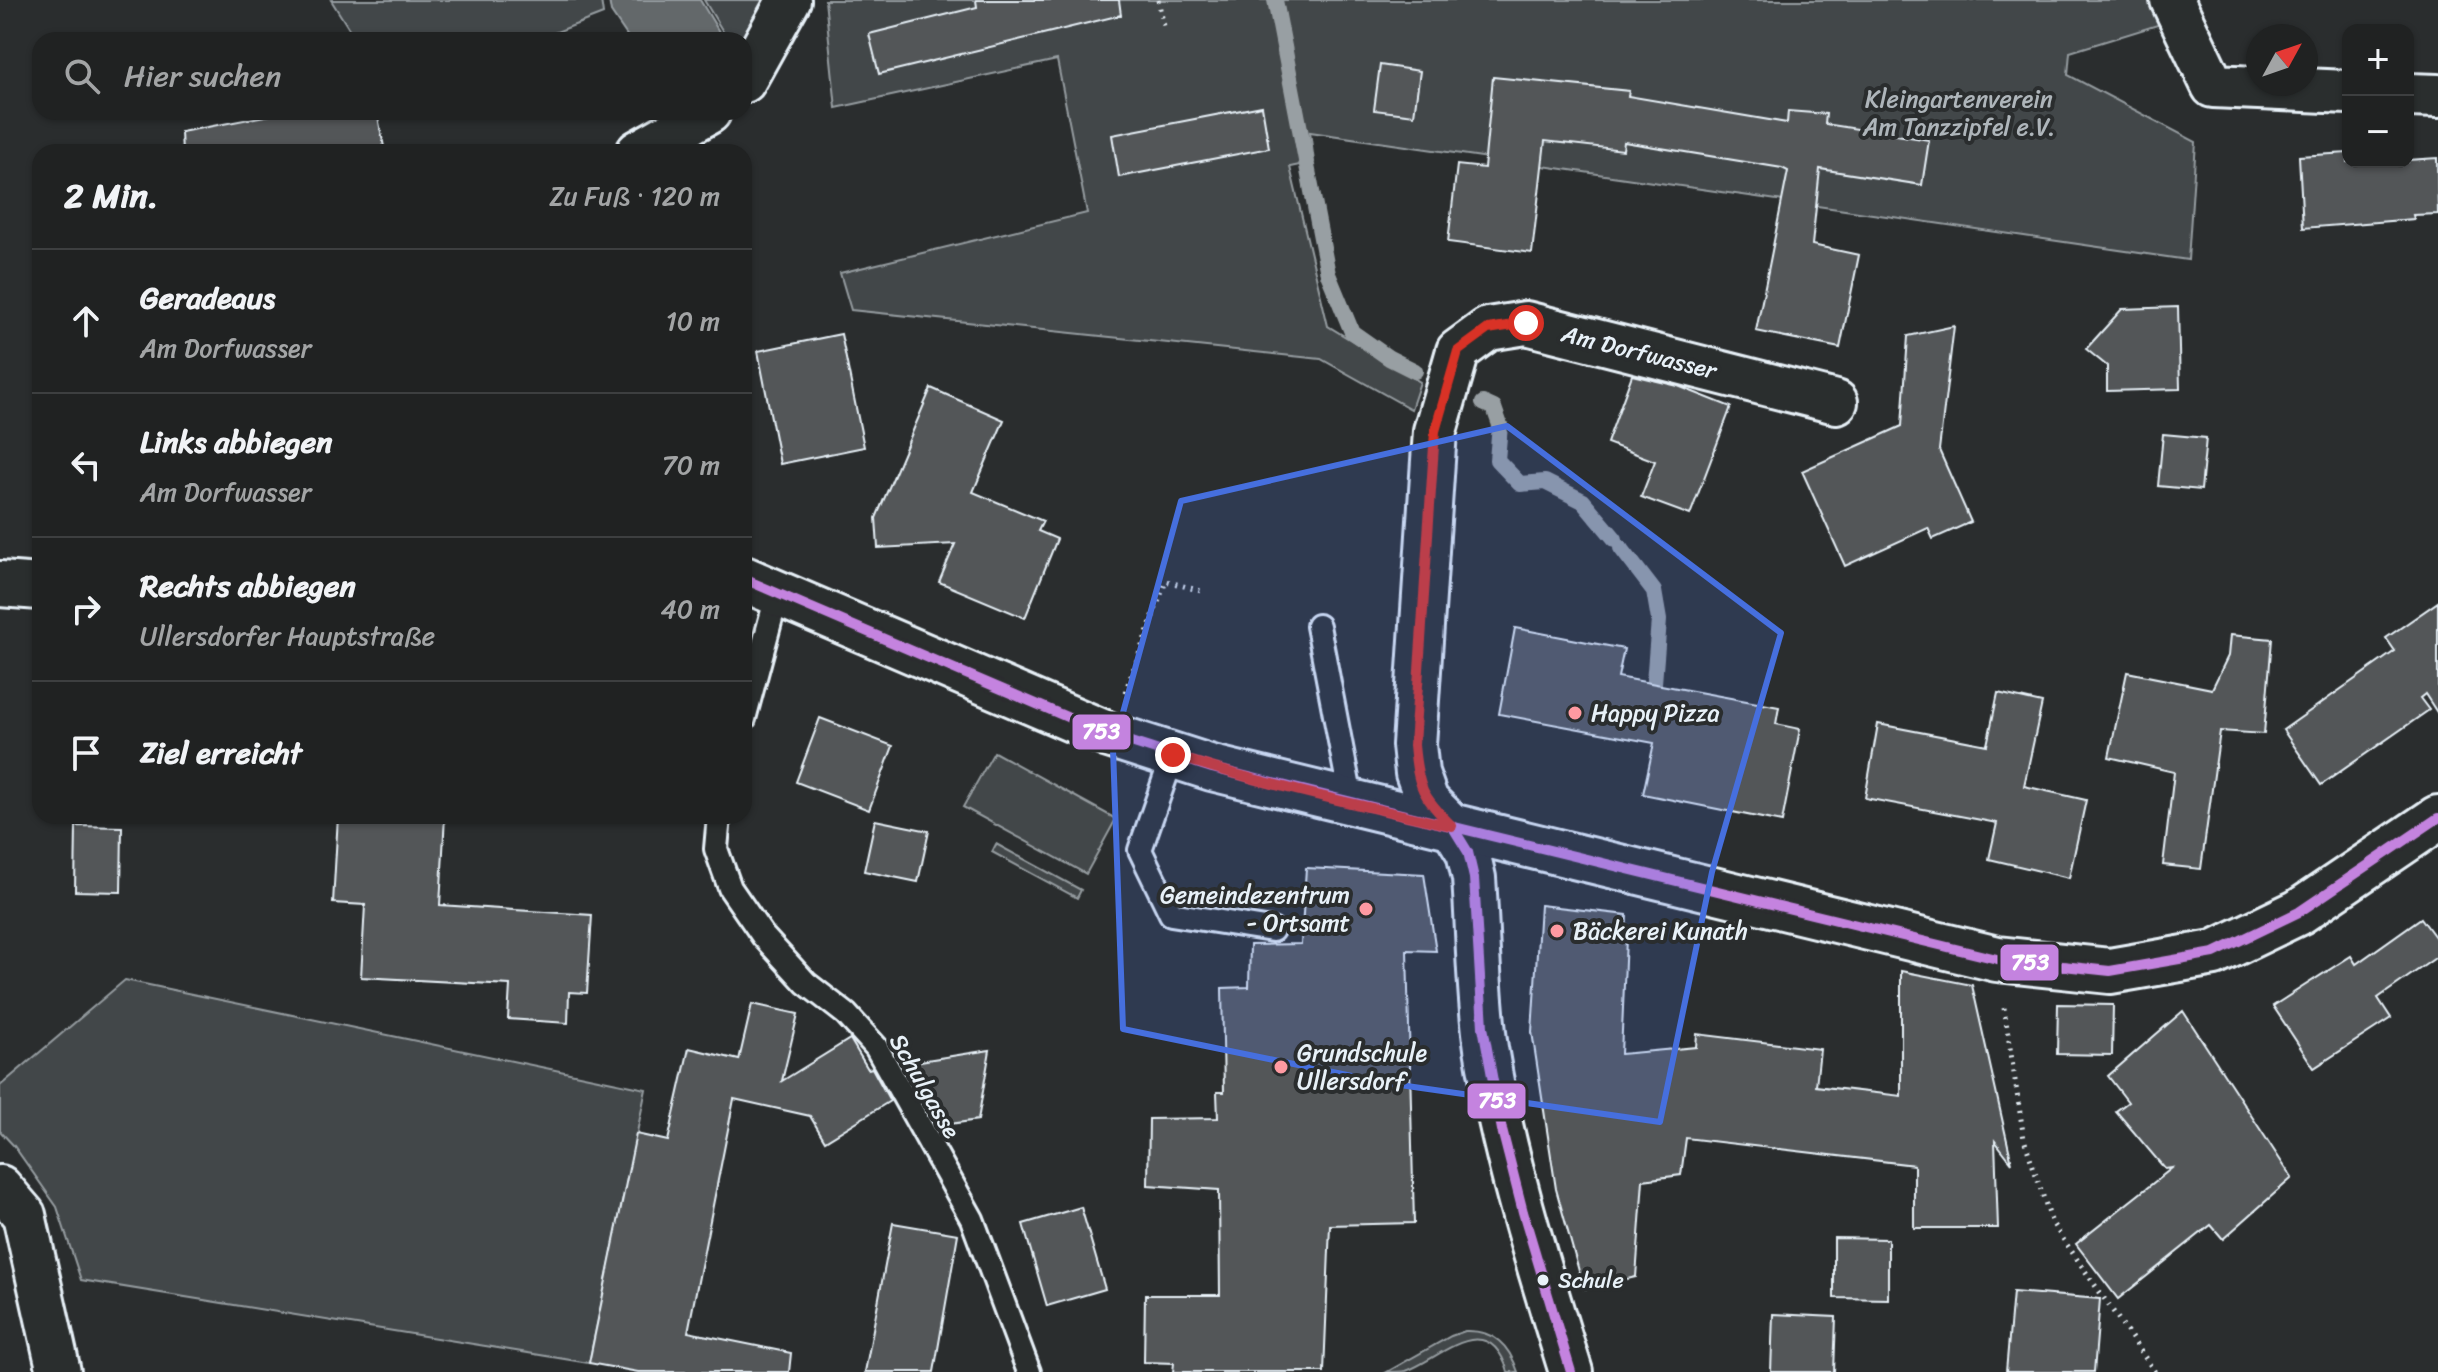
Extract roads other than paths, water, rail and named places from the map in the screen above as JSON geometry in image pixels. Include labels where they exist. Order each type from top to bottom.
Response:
[{"type":"main road","points":[[0,584],[32,586]]},
{"type":"main road","points":[[761,585],[1109,735],[1212,768],[1997,959],[2110,971],[2214,953],[2299,912],[2438,818]]},
{"type":"street","points":[[752,67],[789,0]]},
{"type":"street","points":[[2172,0],[2213,86],[2342,92]]},
{"type":"street","points":[[2414,95],[2438,96]]},
{"type":"street","points":[[652,144],[695,120]]},
{"type":"street","name":"Am Dorfwasser","points":[[1571,1372],[1541,1279],[1507,1154],[1486,1045],[1474,878],[1468,852],[1452,826],[1427,801],[1417,773],[1414,745],[1435,431],[1458,351],[1488,329],[1526,323],[1836,402]]},
{"type":"street","points":[[0,1187],[24,1215],[59,1372]]},
{"type":"lane","points":[[752,656],[761,585]]},
{"type":"lane","points":[[1318,626],[1352,804]]},
{"type":"lane","points":[[1173,755],[1140,850],[1171,914],[1272,930]]},
{"type":"lane","name":"Schulgasse","points":[[718,824],[716,849],[730,888],[763,936],[806,983],[846,1014],[876,1047],[972,1219],[1029,1372]]},
{"type":"waterway","points":[[1275,0],[1328,274],[1352,332],[1389,358],[1415,371]]},
{"type":"waterway","points":[[1483,403],[1494,408],[1500,425],[1497,460],[1520,484],[1545,482],[1583,501],[1615,539]]},
{"type":"waterway","points":[[1621,548],[1654,591],[1659,620],[1654,683]]},
{"type":"place","name":"Happy Pizza","points":[[1575,713]]},
{"type":"place","name":"Gemeindezentrum - Ortsamt","points":[[1366,909]]},
{"type":"place","name":"Bäckerei Kunath","points":[[1557,931]]},
{"type":"place","name":"Grundschule Ullersdorf","points":[[1281,1067]]},
{"type":"place","name":"Schule","points":[[1543,1280]]},
{"type":"park label","name":"Kleingartenverein Am Tanzzipfel e.V.","points":[[1959,113]]}]
